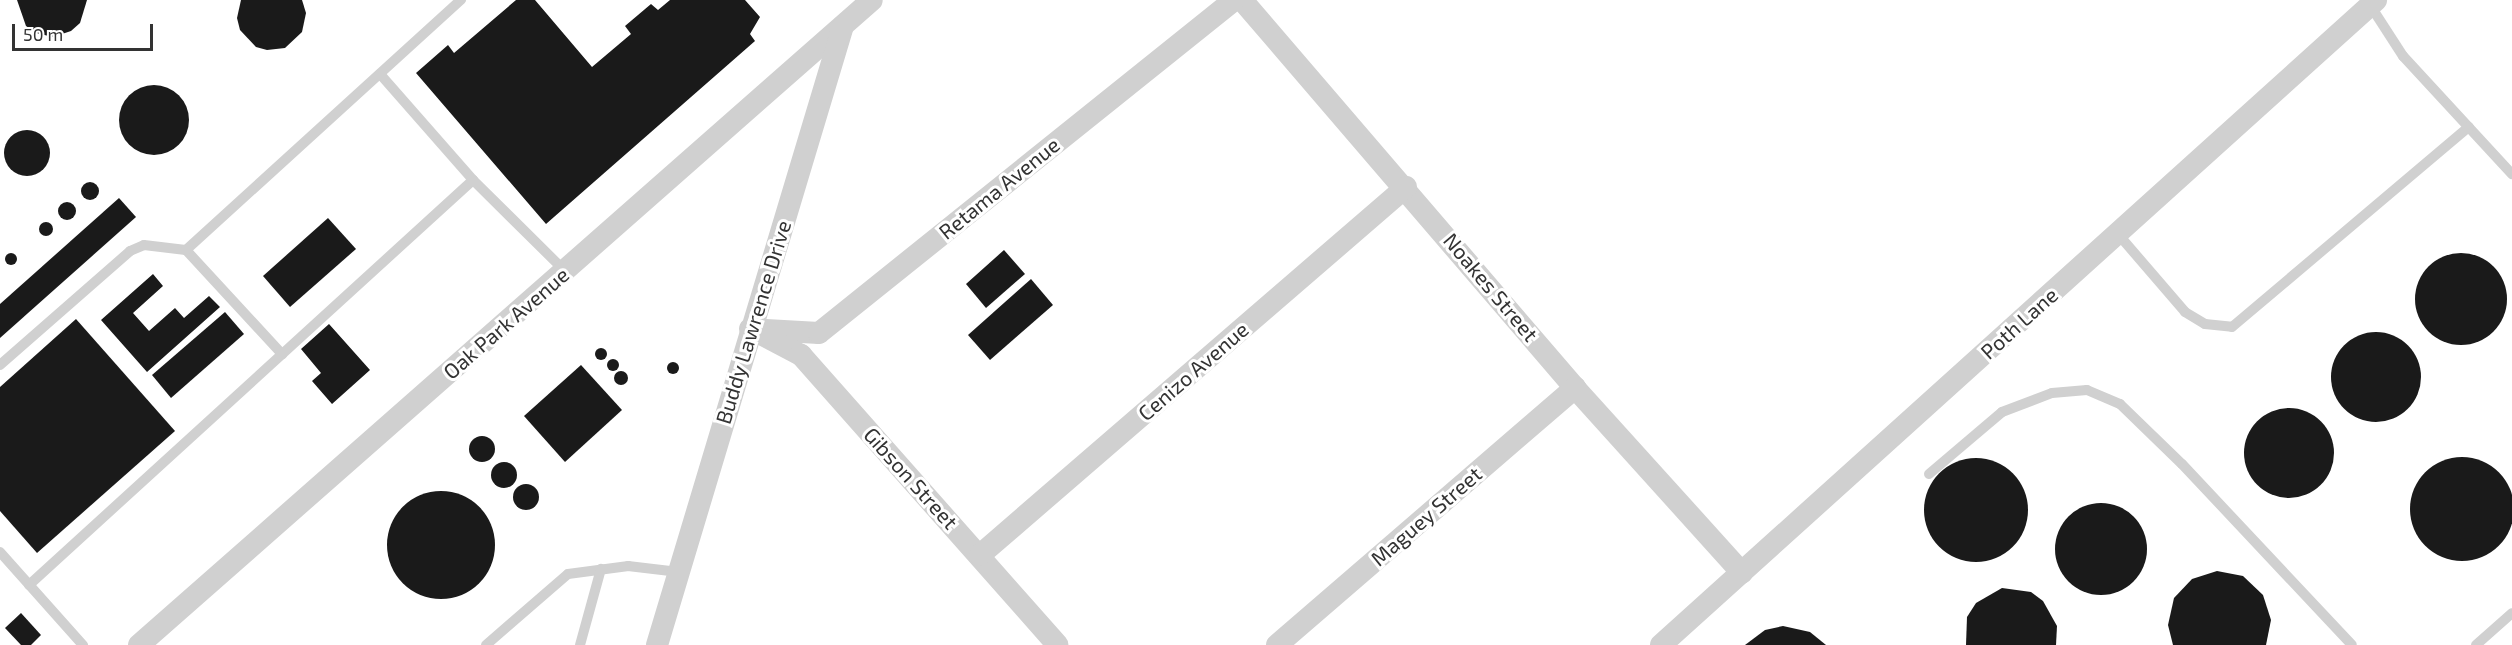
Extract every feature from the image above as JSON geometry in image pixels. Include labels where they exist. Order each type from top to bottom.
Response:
[{"type":"street","name":"Buddy Lawrence Drive","points":[[657,645],[850,0]]},
{"type":"street","name":"Oak Park Avenue","points":[[139,645],[872,0]]},
{"type":"street","name":"Retama Avenue","points":[[750,329],[819,333],[1234,0]]},
{"type":"street","name":"Noakes Street","points":[[1242,0],[1406,187],[1575,388],[1742,573]]},
{"type":"street","name":"Poth Lane","points":[[1661,645],[2373,3]]},
{"type":"street","name":"Cenizo Avenue","points":[[980,555],[1406,187]]},
{"type":"street","name":"Gibson Street","points":[[750,329],[801,356],[1058,645]]},
{"type":"street","name":"Maguey Street","points":[[1277,645],[1575,388]]},
{"type":"lane","points":[[186,250],[461,0]]},
{"type":"lane","points":[[2373,3],[2403,56],[2512,174]]},
{"type":"lane","points":[[380,74],[473,180],[565,271]]},
{"type":"lane","points":[[2118,234],[2185,312],[2205,324],[2232,327],[2469,127]]},
{"type":"lane","points":[[29,585],[473,180]]},
{"type":"lane","points":[[0,365],[130,251],[144,245],[186,250],[282,354]]},
{"type":"lane","points":[[1929,474],[2002,412],[2052,393],[2087,390],[2120,405],[2182,464],[2352,645]]},
{"type":"lane","points":[[0,552],[83,645]]},
{"type":"lane","points":[[486,645],[568,574],[628,566],[679,572]]},
{"type":"lane","points":[[580,645],[601,569]]},
{"type":"lane","points":[[2476,645],[2512,613]]},
{"type":"building","points":[[17,0],[87,0],[80,23],[71,31],[53,37],[36,33],[26,26]]},
{"type":"building","points":[[241,0],[302,0],[306,13],[302,32],[285,48],[267,50],[256,47],[240,30],[237,18]]},
{"type":"building","points":[[516,0],[535,0],[592,67],[631,34],[625,26],[651,4],[658,10],[670,0],[745,0],[760,17],[750,34],[755,41],[546,224],[416,73],[448,45],[454,53]]},
{"type":"building","points":[[154,85],[167,88],[179,95],[186,107],[189,120],[186,133],[179,145],[167,152],[154,155],[141,152],[129,145],[122,133],[119,120],[122,107],[129,95],[141,88]]},
{"type":"building","points":[[27,130],[43,137],[50,153],[43,169],[27,176],[11,169],[4,153],[11,137]]},
{"type":"building","points":[[90,182],[96,185],[99,191],[96,197],[90,200],[84,197],[81,191],[84,185]]},
{"type":"building","points":[[119,198],[136,217],[0,338],[0,304]]},
{"type":"building","points":[[67,202],[73,205],[76,211],[73,217],[67,220],[61,217],[58,211],[61,205]]},
{"type":"building","points":[[328,218],[356,249],[290,307],[263,276]]},
{"type":"building","points":[[46,222],[51,224],[53,229],[51,234],[46,236],[41,234],[39,229],[41,224]]},
{"type":"building","points":[[1004,250],[1025,274],[986,308],[966,284]]},
{"type":"building","points":[[13,253],[17,259],[13,265],[9,265],[5,257]]},
{"type":"building","points":[[2452,253],[2470,253],[2487,260],[2500,273],[2507,290],[2507,308],[2500,325],[2487,338],[2470,345],[2452,345],[2435,338],[2422,325],[2415,308],[2415,290],[2422,273],[2435,260]]},
{"type":"building","points":[[153,274],[163,286],[133,313],[149,331],[175,308],[184,318],[209,296],[220,307],[147,372],[101,320]]},
{"type":"building","points":[[1031,279],[1053,305],[990,360],[968,335]]},
{"type":"building","points":[[225,312],[244,334],[171,398],[152,375]]},
{"type":"building","points":[[76,319],[175,431],[37,553],[0,511],[0,387]]},
{"type":"building","points":[[329,324],[370,370],[332,404],[312,381],[321,373],[301,349]]},
{"type":"building","points":[[2376,332],[2393,335],[2408,345],[2418,360],[2421,377],[2418,394],[2408,409],[2393,419],[2376,422],[2359,419],[2344,409],[2334,394],[2331,377],[2334,360],[2344,345],[2359,335]]},
{"type":"building","points":[[603,348],[606,349],[606,359],[599,360],[596,359],[595,352],[596,349]]},
{"type":"building","points":[[615,359],[618,360],[618,370],[611,371],[608,370],[607,363],[608,360]]},
{"type":"building","points":[[675,362],[678,363],[678,373],[671,374],[668,373],[667,366],[668,363]]},
{"type":"building","points":[[581,365],[622,410],[565,462],[524,416]]},
{"type":"building","points":[[621,371],[626,373],[628,378],[626,383],[621,385],[616,383],[614,378],[616,373]]},
{"type":"building","points":[[2289,408],[2306,411],[2321,421],[2331,436],[2334,453],[2331,470],[2321,485],[2306,495],[2289,498],[2272,495],[2257,485],[2247,470],[2244,453],[2247,436],[2257,421],[2272,411]]},
{"type":"building","points":[[482,436],[491,440],[495,449],[491,458],[482,462],[473,458],[469,449],[473,440]]},
{"type":"building","points":[[2462,457],[2482,461],[2491,466],[2505,480],[2510,489],[2514,509],[2510,529],[2505,538],[2491,552],[2482,557],[2462,561],[2442,557],[2433,552],[2419,538],[2414,529],[2410,509],[2414,489],[2419,480],[2433,466],[2442,461]]},
{"type":"building","points":[[1976,458],[1996,462],[2013,473],[2024,490],[2028,510],[2024,530],[2013,547],[1996,558],[1976,562],[1956,558],[1939,547],[1928,530],[1924,510],[1928,490],[1939,473],[1956,462]]},
{"type":"building","points":[[504,462],[513,466],[517,475],[513,484],[504,488],[495,484],[491,475],[495,466]]},
{"type":"building","points":[[526,484],[535,488],[539,497],[535,506],[526,510],[517,506],[513,497],[517,488]]},
{"type":"building","points":[[441,491],[462,495],[479,507],[491,524],[495,545],[491,566],[479,583],[462,595],[441,599],[420,595],[403,583],[391,566],[387,545],[391,524],[403,507],[420,495]]},
{"type":"building","points":[[2101,503],[2119,506],[2134,516],[2144,531],[2147,549],[2144,567],[2134,582],[2119,592],[2101,595],[2083,592],[2068,582],[2058,567],[2055,549],[2058,531],[2068,516],[2083,506]]},
{"type":"building","points":[[2217,571],[2243,576],[2263,595],[2271,620],[2266,645],[2173,645],[2168,625],[2174,598],[2192,579]]},
{"type":"building","points":[[2002,588],[2031,592],[2043,601],[2057,626],[2056,645],[1966,645],[1967,617],[1976,603]]},
{"type":"building","points":[[21,613],[41,635],[31,645],[21,645],[5,628]]},
{"type":"building","points":[[1783,626],[1810,632],[1826,645],[1745,645],[1765,630]]}]
